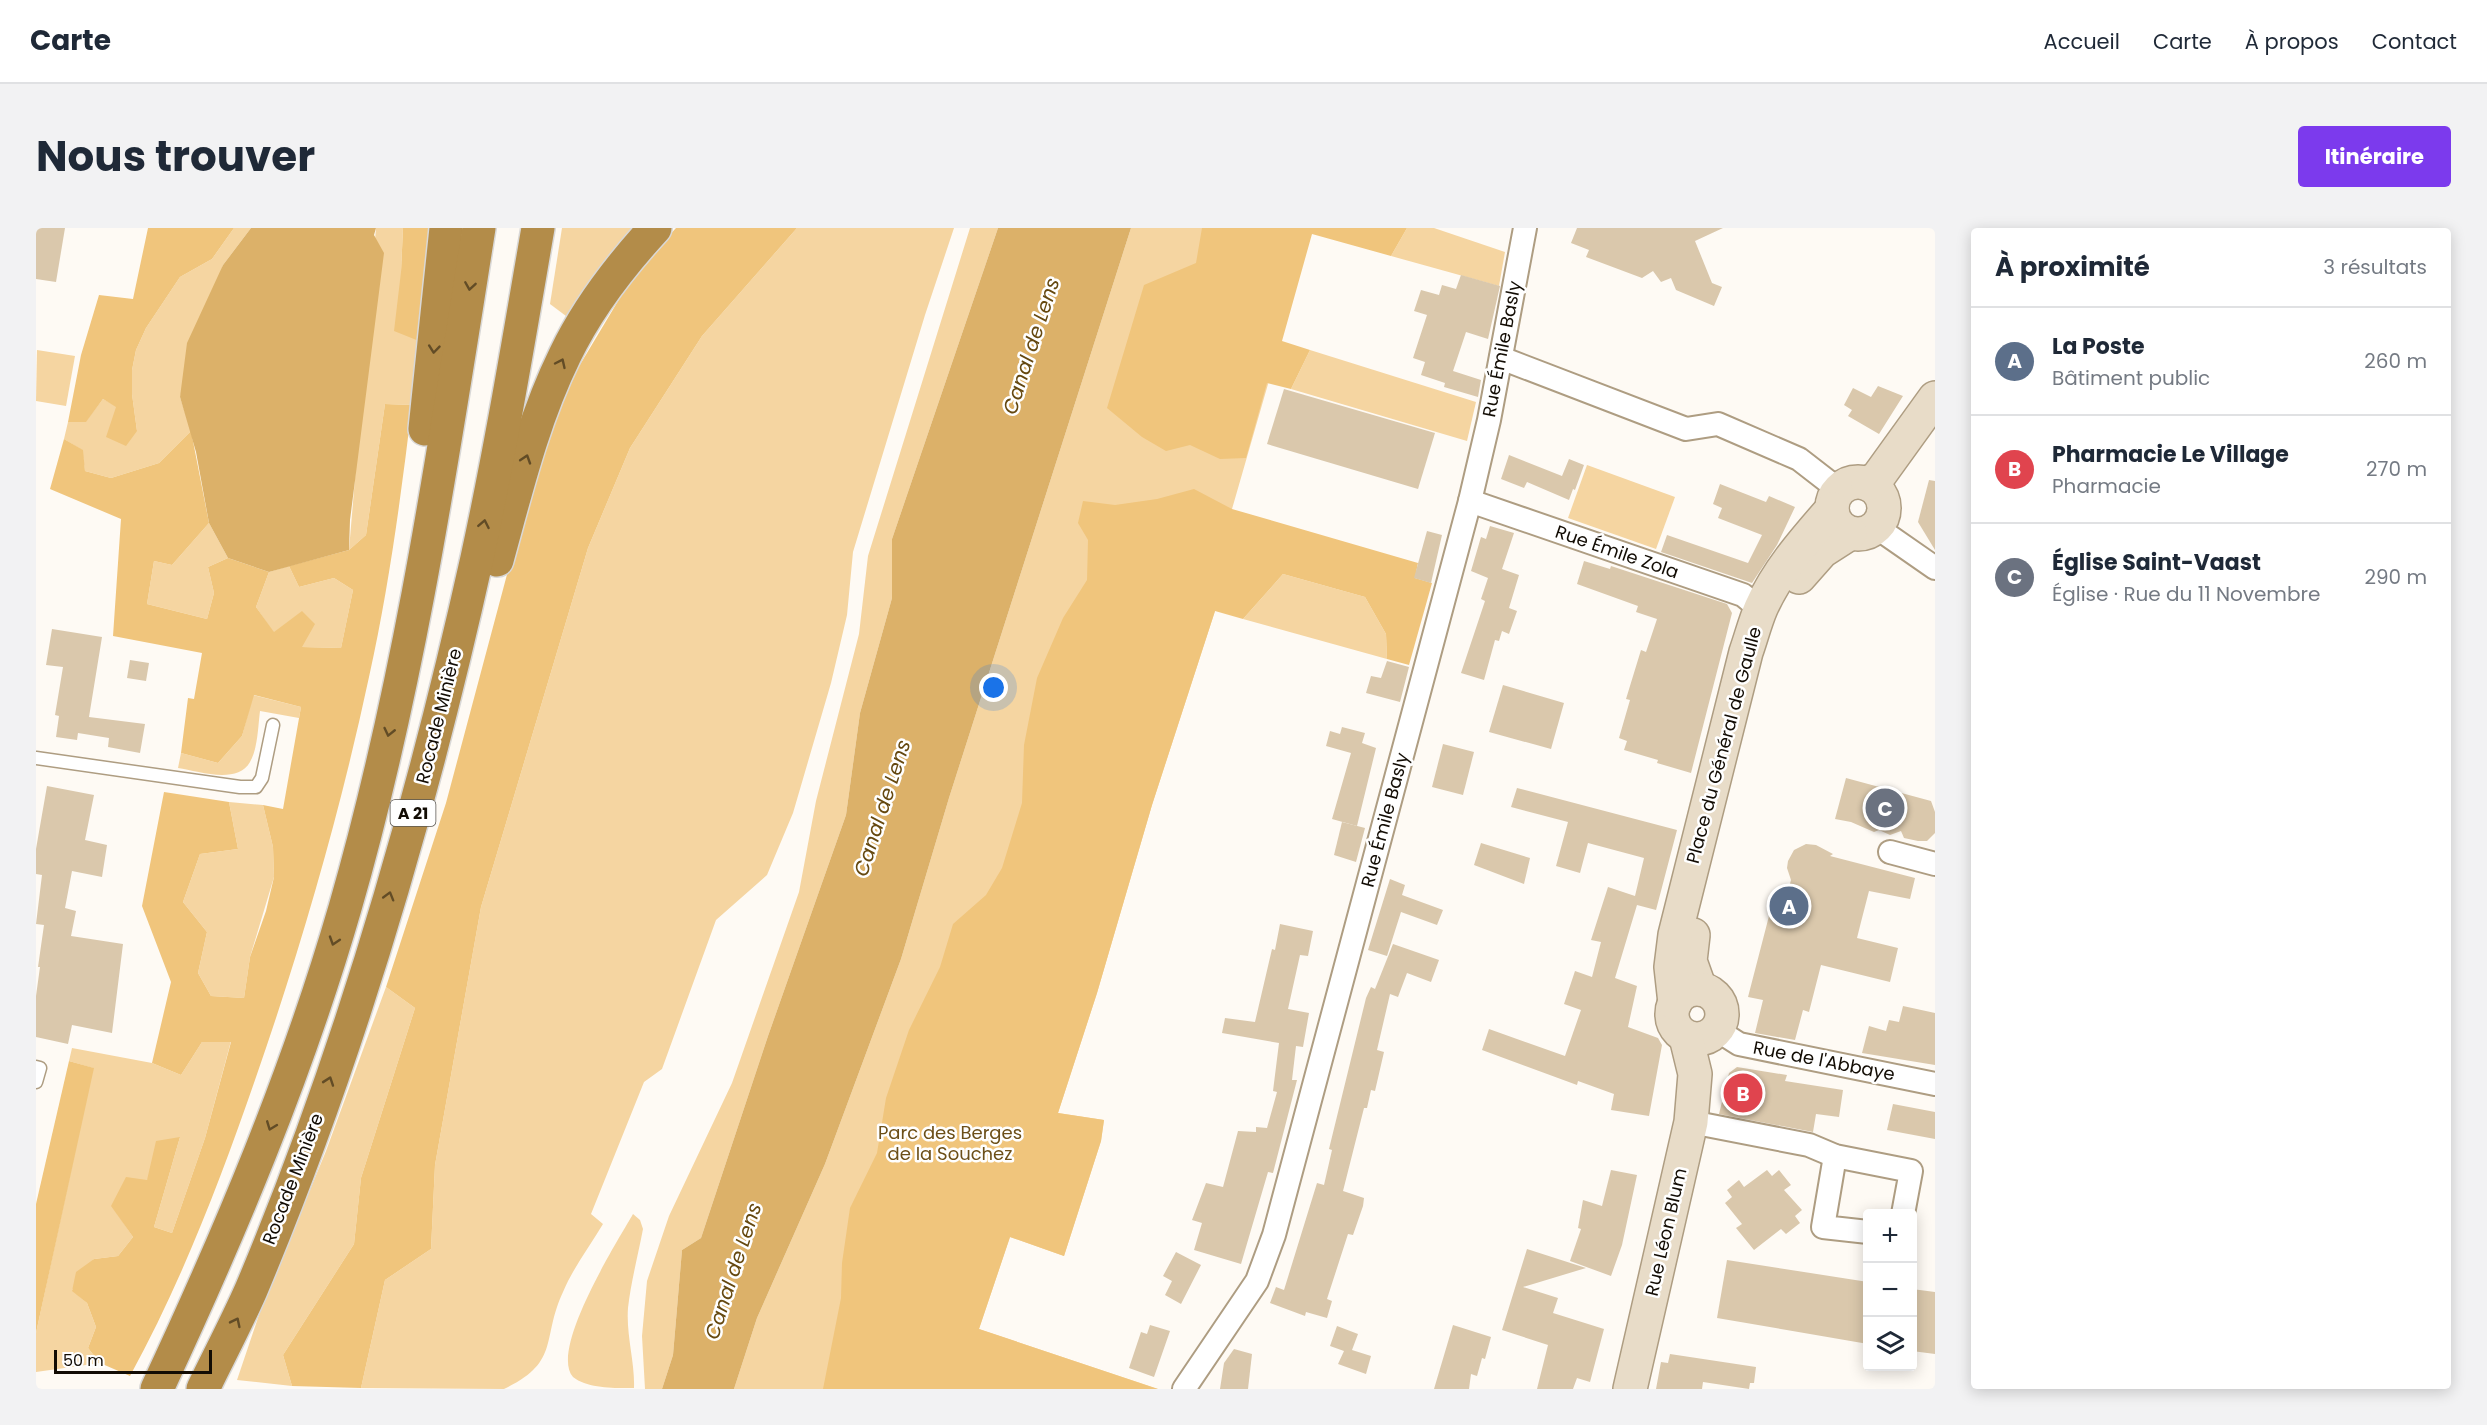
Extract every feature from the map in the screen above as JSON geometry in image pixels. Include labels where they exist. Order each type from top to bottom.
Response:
[{"type":"highway","points":[[403,675],[405,579],[417,498],[446,228]]},
{"type":"highway","name":"A 21","points":[[163,1377],[191,1319],[254,1171],[300,1049],[345,909],[403,675],[422,576],[479,228]]},
{"type":"highway","name":"Rocade Minière","points":[[207,1382],[250,1292],[294,1180],[380,927],[421,789],[477,556],[502,433],[538,228]]},
{"type":"highway","points":[[446,691],[471,657],[522,472],[553,380],[577,332],[626,262],[656,228]]},
{"type":"street","name":"Rue Émile Basly","points":[[1184,1389],[1257,1281],[1274,1235],[1470,501],[1501,358],[1525,228]]},
{"type":"street","points":[[1501,358],[1686,429],[1718,424],[1799,459],[1935,568]]},
{"type":"street","points":[[1858,508],[1935,398]]},
{"type":"street","points":[[1858,508],[1894,479],[1935,420]]},
{"type":"street","name":"Rue Émile Zola","points":[[1470,501],[1743,595],[1760,609]]},
{"type":"street","name":"Place du Général de Gaulle","points":[[1687,996],[1671,967],[1675,935],[1746,652],[1760,609],[1785,565],[1858,508]]},
{"type":"street","name":"Place du Général de Gaulle","points":[[1687,996],[1692,939],[1766,646],[1779,614],[1800,576],[1858,508]]},
{"type":"street","points":[[1890,852],[1935,864]]},
{"type":"street","points":[[1712,994],[1720,1004],[1722,1017],[1705,1034],[1678,1031],[1673,1023],[1672,1013],[1687,996],[1712,994]]},
{"type":"street","name":"Rue Léon Blum","points":[[1630,1389],[1690,1122],[1695,1074],[1705,1034]]},
{"type":"street","name":"Rue de l'Abbaye","points":[[1705,1034],[1739,1044],[1935,1083]]},
{"type":"street","points":[[1690,1122],[1809,1145],[1834,1156],[1911,1171],[1905,1209]]},
{"type":"street","points":[[1834,1156],[1824,1227],[1863,1231]]},
{"type":"lane","points":[[36,758],[240,787],[256,787],[262,778],[273,725]]},
{"type":"lane","points":[[36,1067],[40,1068],[36,1082]]},
{"type":"green space","points":[[148,228],[234,228],[212,259],[180,277],[146,328],[136,350],[132,370],[132,394],[137,431],[126,446],[106,437],[116,407],[103,399],[86,422],[68,422],[81,355],[99,295],[133,299]]},
{"type":"green space","points":[[234,228],[251,228],[223,265],[180,397],[191,431],[159,463],[111,478],[85,471],[82,450],[64,439],[68,422],[86,421],[103,399],[116,406],[137,431],[132,394],[132,370],[136,350],[146,328],[180,277],[212,259]]},
{"type":"green space","points":[[376,228],[403,228],[401,272],[419,341],[412,405],[385,404],[366,535],[349,550]]},
{"type":"green space","points":[[403,228],[430,228],[419,341],[394,331],[401,272]]},
{"type":"green space","points":[[562,228],[646,228],[574,322],[550,304]]},
{"type":"green space","points":[[676,228],[797,228],[702,336],[630,448],[588,548],[481,907],[435,1165],[431,1249],[385,1280],[361,1388],[292,1386],[283,1355],[354,1244],[361,1178],[415,1008],[386,987],[446,803],[532,481],[569,383],[633,276]]},
{"type":"green space","points":[[797,228],[954,228],[853,552],[847,615],[831,683],[793,813],[767,875],[716,920],[662,1069],[644,1082],[591,1214],[603,1224],[567,1283],[556,1309],[547,1348],[542,1359],[522,1379],[504,1389],[361,1388],[385,1280],[431,1249],[435,1165],[481,907],[588,548],[630,448],[702,336]]},
{"type":"green space","points":[[970,228],[998,228],[892,539],[892,598],[860,713],[846,815],[768,1036],[701,1238],[682,1250],[673,1355],[662,1389],[645,1389],[642,1336],[647,1281],[669,1216],[732,1083],[799,892],[816,801],[859,634],[868,556]]},
{"type":"green space","name":"Parc des Berges de la Souchez","points":[[1131,228],[1313,228],[1232,509],[1215,611],[1152,805],[1097,993],[1058,1113],[1104,1120],[1101,1141],[1064,1256],[1010,1237],[979,1329],[1158,1389],[734,1389],[757,1318],[825,1164],[901,959],[949,798]]},
{"type":"green space","points":[[1202,228],[1407,228],[1391,256],[1312,234],[1282,341],[1310,350],[1291,389],[1267,383],[1246,458],[1220,459],[1190,445],[1166,451],[1142,437],[1107,408],[1144,285],[1196,263]]},
{"type":"green space","points":[[1407,228],[1434,228],[1505,252],[1499,286],[1391,256]]},
{"type":"green space","points":[[37,350],[75,356],[66,406],[36,401]]},
{"type":"green space","points":[[1310,350],[1476,402],[1467,441],[1291,389]]},
{"type":"green space","points":[[385,404],[412,405],[383,609],[358,728],[332,829],[288,980],[228,1156],[167,1304],[130,1376],[100,1363],[88,1348],[96,1327],[87,1303],[72,1291],[76,1272],[94,1259],[118,1256],[133,1237],[111,1206],[126,1177],[147,1180],[156,1141],[180,1137],[154,1227],[172,1233],[205,1138],[231,1042],[202,1042],[181,1075],[152,1063],[171,982],[142,906],[164,792],[229,802],[238,849],[200,854],[183,902],[207,932],[198,973],[211,996],[244,998],[250,957],[266,911],[274,877],[273,847],[263,805],[283,809],[301,707],[254,695],[242,736],[218,763],[181,753],[188,698],[194,699],[202,653],[113,636],[121,519],[50,489],[64,439],[83,450],[85,471],[111,478],[159,463],[191,431],[209,523],[172,565],[154,561],[147,604],[207,619],[214,593],[208,567],[228,558],[269,572],[256,607],[274,632],[302,611],[315,624],[302,647],[341,648],[353,590],[334,578],[299,587],[289,566],[349,550],[366,535]]},
{"type":"green space","points":[[1587,465],[1675,497],[1656,549],[1568,518]]},
{"type":"green space","points":[[1194,489],[1232,509],[1418,563],[1415,578],[1432,583],[1409,665],[1387,659],[1386,634],[1365,597],[1283,574],[1243,619],[1215,611],[1152,805],[1097,993],[1058,1113],[1104,1120],[1101,1141],[1064,1256],[1010,1237],[979,1329],[1158,1389],[823,1389],[841,1298],[842,1263],[850,1208],[877,1153],[886,1098],[909,1030],[940,967],[953,924],[986,895],[1002,868],[1022,803],[1024,745],[1037,678],[1063,618],[1087,580],[1088,540],[1078,523],[1083,501],[1115,505],[1157,499]]},
{"type":"green space","points":[[209,523],[228,558],[208,567],[214,593],[207,619],[147,604],[154,561],[172,565]]},
{"type":"green space","points":[[289,566],[299,587],[334,578],[353,590],[341,648],[301,647],[302,612],[274,633],[256,607],[269,572]]},
{"type":"green space","points":[[1283,574],[1365,597],[1386,634],[1387,659],[1243,619]]},
{"type":"green space","points":[[253,695],[301,707],[299,718],[260,711],[253,756],[244,769],[236,773],[217,775],[178,768],[181,753],[218,763],[242,736]]},
{"type":"green space","points":[[229,802],[263,805],[273,847],[274,877],[250,957],[244,998],[211,996],[198,973],[207,932],[183,902],[200,854],[238,849]]},
{"type":"green space","points":[[386,987],[415,1008],[361,1178],[354,1244],[283,1355],[292,1386],[237,1380],[261,1309],[326,1151]]},
{"type":"green space","points":[[231,1041],[205,1138],[172,1233],[154,1227],[180,1137],[147,1180],[112,1206],[133,1237],[118,1256],[94,1259],[72,1290],[87,1303],[96,1327],[88,1348],[100,1363],[36,1372],[36,1333],[93,1068],[69,1061],[72,1048],[152,1063],[181,1075],[202,1042]]},
{"type":"green space","points":[[69,1061],[94,1068],[36,1333],[36,1204]]},
{"type":"green space","points":[[633,1214],[640,1220],[643,1229],[628,1308],[634,1388],[610,1388],[586,1384],[573,1377],[568,1363],[570,1344],[588,1296]]},
{"type":"water","points":[[251,228],[376,228],[374,235],[384,253],[350,520],[349,550],[269,572],[228,558],[209,523],[196,452],[180,397],[187,343],[223,265]]},
{"type":"water","name":"Canal de Lens","points":[[998,228],[1131,228],[949,798],[901,959],[825,1164],[757,1318],[734,1389],[662,1389],[673,1355],[682,1250],[701,1238],[768,1036],[846,815],[860,713],[892,598],[892,539]]},
{"type":"building","points":[[36,228],[65,228],[56,282],[36,279]]},
{"type":"building","points":[[1577,228],[1723,228],[1695,241],[1712,283],[1722,287],[1714,306],[1676,290],[1671,278],[1661,282],[1653,271],[1642,278],[1586,257],[1589,250],[1571,243]]},
{"type":"building","points":[[1461,275],[1500,286],[1488,339],[1466,332],[1453,371],[1481,380],[1478,397],[1444,387],[1445,383],[1421,375],[1425,362],[1413,358],[1427,315],[1414,311],[1421,290],[1439,295],[1442,285],[1456,289]]},
{"type":"building","points":[[1878,386],[1903,396],[1879,434],[1848,416],[1852,410],[1844,405],[1853,388],[1871,397]]},
{"type":"building","points":[[1284,389],[1435,433],[1418,489],[1267,444]]},
{"type":"building","points":[[1509,455],[1562,476],[1569,459],[1584,465],[1569,500],[1527,482],[1524,488],[1501,479]]},
{"type":"building","points":[[1929,480],[1935,481],[1935,550],[1918,522]]},
{"type":"building","points":[[1720,484],[1766,502],[1769,496],[1795,507],[1777,545],[1752,583],[1661,552],[1667,535],[1748,563],[1762,535],[1718,518],[1722,508],[1713,504]]},
{"type":"building","points":[[1490,526],[1514,533],[1502,569],[1519,575],[1509,608],[1517,611],[1509,634],[1502,631],[1499,641],[1495,640],[1484,680],[1461,673],[1485,601],[1481,599],[1488,578],[1471,571],[1481,537],[1486,539]]},
{"type":"building","points":[[1427,531],[1442,535],[1431,583],[1414,578]]},
{"type":"building","points":[[1584,561],[1610,569],[1611,566],[1727,604],[1732,613],[1691,773],[1624,750],[1627,741],[1619,738],[1630,700],[1626,699],[1641,650],[1646,652],[1657,619],[1636,612],[1638,606],[1577,584]]},
{"type":"building","points":[[52,629],[102,637],[89,717],[145,724],[140,753],[108,747],[109,738],[78,733],[77,740],[56,737],[59,716],[55,715],[63,667],[46,665]]},
{"type":"building","points":[[130,660],[149,663],[146,681],[127,678]]},
{"type":"building","points":[[1387,661],[1409,667],[1400,702],[1366,693],[1371,676],[1381,678]]},
{"type":"building","points":[[1503,685],[1564,703],[1551,749],[1489,732]]},
{"type":"building","points":[[1342,727],[1365,733],[1362,743],[1376,748],[1357,826],[1332,819],[1351,753],[1326,746],[1330,731],[1340,734]]},
{"type":"building","points":[[1443,744],[1474,752],[1463,795],[1432,787]]},
{"type":"building","points":[[1846,778],[1931,801],[1935,812],[1935,833],[1927,841],[1918,841],[1904,838],[1901,831],[1890,835],[1835,819]]},
{"type":"building","points":[[47,786],[94,795],[85,840],[107,845],[102,877],[72,871],[65,908],[76,911],[71,936],[123,944],[112,1033],[72,1025],[68,1044],[36,1037],[36,996],[40,967],[38,967],[44,925],[36,924],[42,875],[36,874],[36,849]]},
{"type":"building","points":[[1517,788],[1677,830],[1656,910],[1637,905],[1615,978],[1637,986],[1628,1027],[1658,1038],[1662,1045],[1649,1116],[1611,1110],[1614,1094],[1578,1081],[1577,1085],[1482,1050],[1489,1029],[1565,1056],[1581,1010],[1564,1004],[1575,971],[1592,977],[1601,942],[1591,940],[1608,887],[1635,896],[1644,858],[1588,843],[1580,873],[1556,866],[1568,822],[1511,807]]},
{"type":"building","points":[[1342,822],[1365,828],[1356,862],[1334,855]]},
{"type":"building","points":[[1481,843],[1530,858],[1524,884],[1474,865]]},
{"type":"building","points":[[1806,844],[1816,845],[1833,854],[1830,856],[1915,878],[1910,899],[1869,891],[1857,938],[1898,948],[1890,982],[1821,965],[1809,1012],[1803,1010],[1795,1040],[1755,1033],[1763,1000],[1748,997],[1769,916],[1780,919],[1791,880],[1787,868],[1788,861],[1794,850]]},
{"type":"building","points":[[1390,879],[1405,885],[1402,895],[1443,910],[1437,925],[1401,912],[1387,956],[1368,950]]},
{"type":"building","points":[[1280,924],[1313,931],[1308,956],[1300,955],[1288,1009],[1309,1013],[1303,1047],[1296,1046],[1292,1080],[1297,1080],[1273,1173],[1268,1172],[1241,1264],[1194,1250],[1202,1223],[1192,1220],[1206,1183],[1223,1187],[1238,1131],[1256,1132],[1256,1127],[1267,1128],[1277,1092],[1273,1091],[1279,1043],[1222,1033],[1225,1018],[1255,1022]]},
{"type":"building","points":[[1393,944],[1439,960],[1431,982],[1407,973],[1398,997],[1390,994],[1377,1050],[1384,1052],[1375,1091],[1371,1090],[1367,1108],[1364,1108],[1343,1191],[1364,1198],[1363,1206],[1353,1235],[1348,1234],[1327,1299],[1332,1301],[1327,1318],[1306,1312],[1305,1316],[1270,1303],[1276,1287],[1284,1290],[1317,1183],[1324,1185],[1332,1150],[1329,1149],[1366,998],[1371,987],[1375,989]]},
{"type":"building","points":[[1903,1006],[1935,1013],[1935,1065],[1862,1053],[1869,1026],[1886,1031],[1889,1020],[1899,1022]]},
{"type":"building","points":[[1737,1067],[1787,1075],[1785,1081],[1843,1090],[1839,1117],[1816,1114],[1813,1132],[1719,1114],[1729,1073]]},
{"type":"building","points":[[1893,1104],[1935,1112],[1935,1139],[1887,1130]]},
{"type":"building","points":[[1611,1170],[1637,1175],[1622,1245],[1611,1276],[1570,1261],[1581,1229],[1578,1228],[1583,1200],[1602,1206]]},
{"type":"building","points":[[1767,1170],[1772,1176],[1779,1170],[1791,1185],[1784,1190],[1802,1210],[1795,1216],[1800,1223],[1786,1234],[1781,1229],[1754,1250],[1736,1228],[1742,1224],[1725,1203],[1732,1197],[1727,1190],[1739,1180],[1744,1187]]},
{"type":"building","points":[[1527,1249],[1586,1268],[1523,1287],[1558,1298],[1553,1313],[1604,1329],[1590,1382],[1577,1378],[1573,1389],[1537,1389],[1548,1345],[1502,1330]]},
{"type":"building","points":[[1176,1252],[1201,1265],[1181,1304],[1165,1295],[1172,1281],[1163,1276]]},
{"type":"building","points":[[1727,1260],[1863,1281],[1863,1343],[1717,1318]]},
{"type":"building","points":[[1917,1290],[1935,1292],[1935,1354],[1917,1352]]},
{"type":"building","points":[[1150,1325],[1170,1331],[1154,1377],[1129,1368],[1141,1332],[1147,1334]]},
{"type":"building","points":[[1453,1325],[1491,1337],[1485,1359],[1482,1358],[1477,1376],[1471,1374],[1469,1389],[1434,1389]]},
{"type":"building","points":[[1337,1326],[1358,1334],[1352,1350],[1371,1356],[1366,1374],[1338,1364],[1344,1351],[1330,1346]]},
{"type":"building","points":[[1234,1349],[1252,1354],[1248,1389],[1220,1389],[1224,1363]]},
{"type":"building","points":[[1670,1354],[1756,1367],[1754,1383],[1750,1383],[1749,1389],[1703,1382],[1702,1389],[1656,1389],[1661,1362],[1668,1363]]},
{"type":"place","name":"Église Saint-Vaast","points":[[1885,808]]},
{"type":"place","name":"La Poste","points":[[1789,906]]},
{"type":"place","name":"Pharmacie Le Village","points":[[1743,1093]]}]
